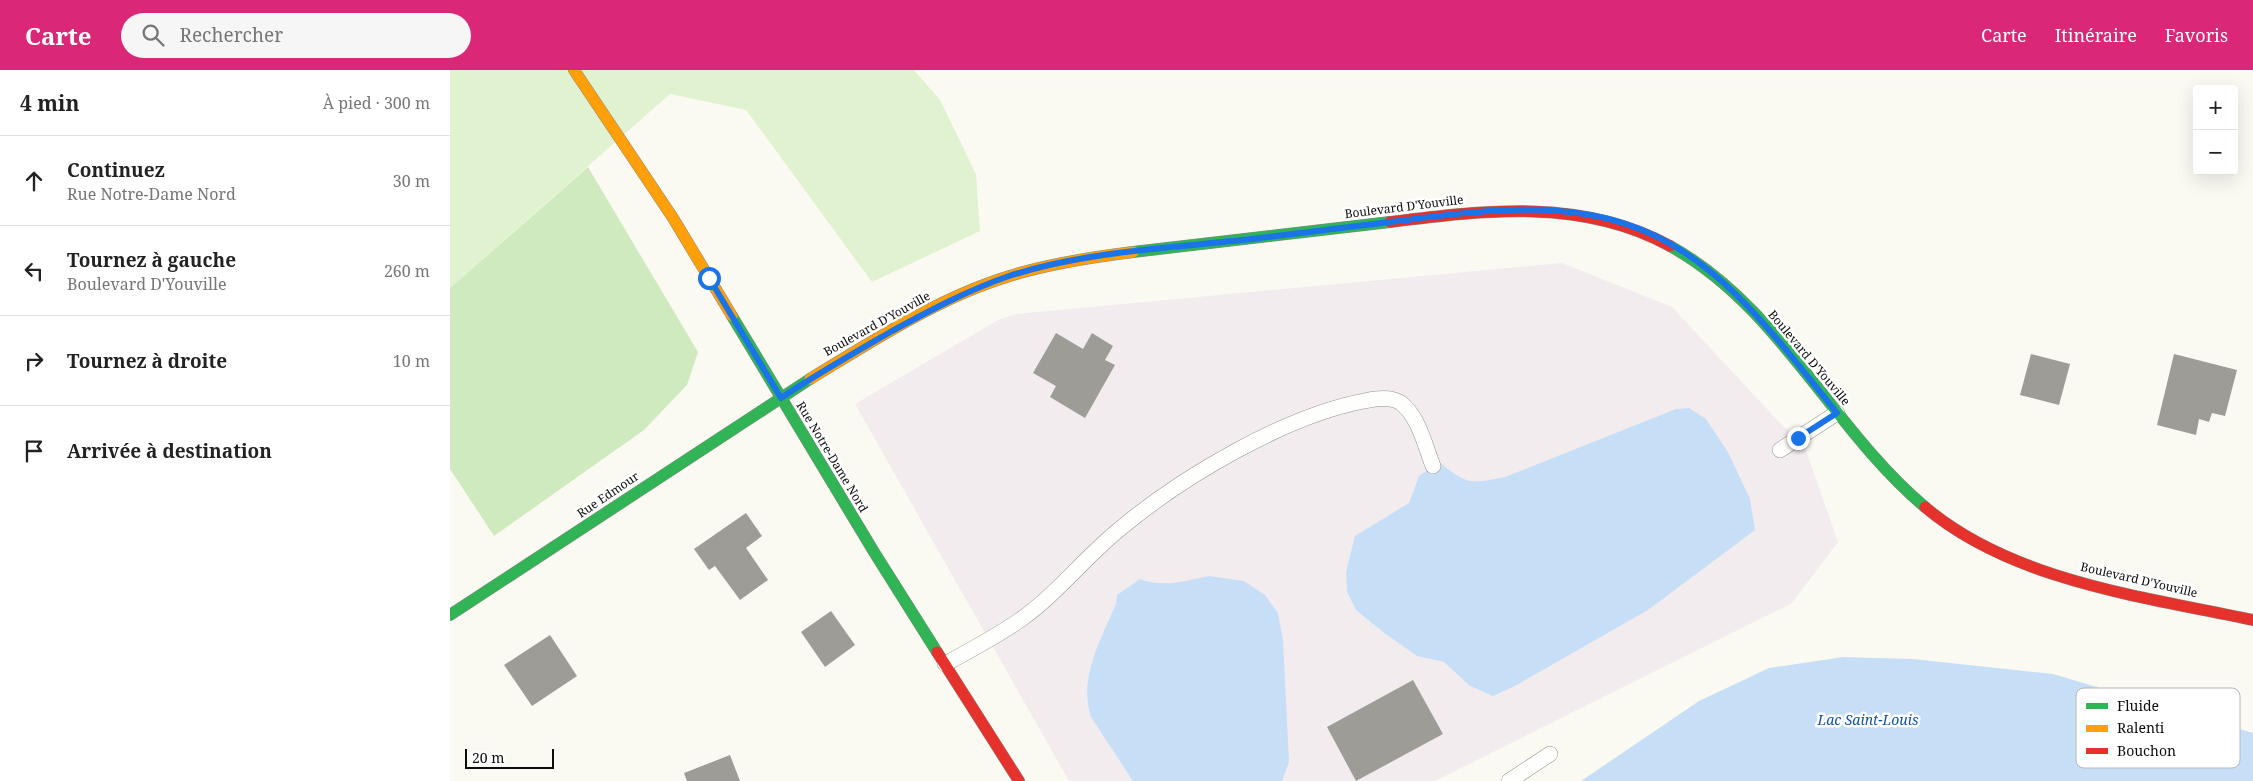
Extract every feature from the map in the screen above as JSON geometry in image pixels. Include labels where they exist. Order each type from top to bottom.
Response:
[{"type":"street","name":"Rue Notre-Dame Nord","points":[[574,70],[673,218],[869,544],[1019,781]]},
{"type":"street","name":"Boulevard D'Youville","points":[[781,398],[822,370],[924,314],[979,287],[1033,269],[1109,256],[1440,216],[1530,210],[1582,214],[1642,229],[1693,259],[1722,281],[1753,313],[1902,488],[1938,520],[1968,539],[2018,562],[2048,572],[2130,593],[2253,620]]},
{"type":"street","name":"Rue Edmour","points":[[450,615],[781,398]]},
{"type":"lane","points":[[945,664],[1020,620],[1036,608],[1106,540],[1163,496],[1223,458],[1258,440],[1310,418],[1342,406],[1382,398],[1400,402],[1413,417],[1433,466]]},
{"type":"lane","points":[[1780,450],[1837,413]]},
{"type":"lane","points":[[1509,781],[1550,754]]},
{"type":"shaded area","points":[[1562,263],[1672,307],[1783,426],[1803,442],[1838,542],[1792,603],[1435,781],[1069,781],[855,404],[998,320],[1016,314]]},
{"type":"green space","points":[[450,70],[914,70],[940,100],[976,174],[980,231],[872,282],[746,110],[670,94],[450,288]]},
{"type":"green space","points":[[588,167],[698,352],[687,385],[644,430],[494,536],[450,469],[450,288]]},
{"type":"water","points":[[1689,408],[1706,419],[1728,452],[1750,499],[1755,530],[1648,610],[1515,686],[1493,696],[1470,686],[1444,662],[1417,656],[1356,610],[1347,592],[1346,572],[1355,536],[1409,503],[1419,476],[1439,462],[1456,475],[1469,481],[1484,481],[1505,477],[1676,409]]},
{"type":"water","points":[[1209,576],[1244,581],[1265,595],[1278,613],[1283,640],[1289,762],[1282,781],[1133,781],[1091,717],[1087,688],[1089,674],[1098,645],[1116,604],[1117,595],[1140,579],[1149,582],[1166,583],[1183,582]]},
{"type":"water","name":"Lac Saint-Louis","points":[[1843,657],[1913,659],[2053,674],[2100,688],[2076,688],[2076,768],[2240,768],[2240,729],[2253,733],[2253,781],[1581,781],[1699,701],[1769,668]]},
{"type":"building","points":[[1056,333],[1083,349],[1092,333],[1113,346],[1105,360],[1115,365],[1085,418],[1050,397],[1056,386],[1033,373]]},
{"type":"building","points":[[2031,354],[2070,364],[2059,405],[2020,395]]},
{"type":"building","points":[[2174,354],[2237,370],[2225,416],[2212,413],[2209,422],[2199,419],[2196,435],[2157,425]]},
{"type":"building","points":[[746,513],[762,536],[746,548],[768,580],[740,600],[715,566],[709,570],[694,549]]},
{"type":"building","points":[[831,611],[855,645],[825,667],[801,632]]},
{"type":"building","points":[[550,635],[577,676],[532,706],[504,665]]},
{"type":"building","points":[[1413,680],[1443,734],[1356,781],[1327,727]]},
{"type":"building","points":[[730,755],[740,781],[687,781],[684,773]]},
{"type":"traffic: fast","points":[[1133,252],[1390,222]]},
{"type":"traffic: fast","points":[[1670,246],[1708,271],[1743,301],[1774,334],[1861,442],[1892,476],[1925,507]]},
{"type":"traffic: fast","points":[[732,316],[874,552],[937,652]]},
{"type":"traffic: fast","points":[[450,615],[810,379]]},
{"type":"traffic: slow","points":[[574,70],[673,218],[732,316]]},
{"type":"traffic: slow","points":[[810,379],[908,320],[986,284],[1058,264],[1133,252]]},
{"type":"traffic: jam","points":[[1390,222],[1497,212],[1568,214],[1603,220],[1637,231],[1670,246]]},
{"type":"traffic: jam","points":[[1925,507],[1960,532],[1998,553],[2039,569],[2081,583],[2125,594],[2253,620]]},
{"type":"traffic: jam","points":[[937,652],[1019,781]]},
{"type":"route","points":[[709,278],[781,398],[822,370],[924,314],[979,287],[1033,269],[1109,256],[1440,216],[1530,210],[1589,215],[1642,229],[1668,243],[1722,281],[1747,307],[1837,413],[1798,438]]}]
